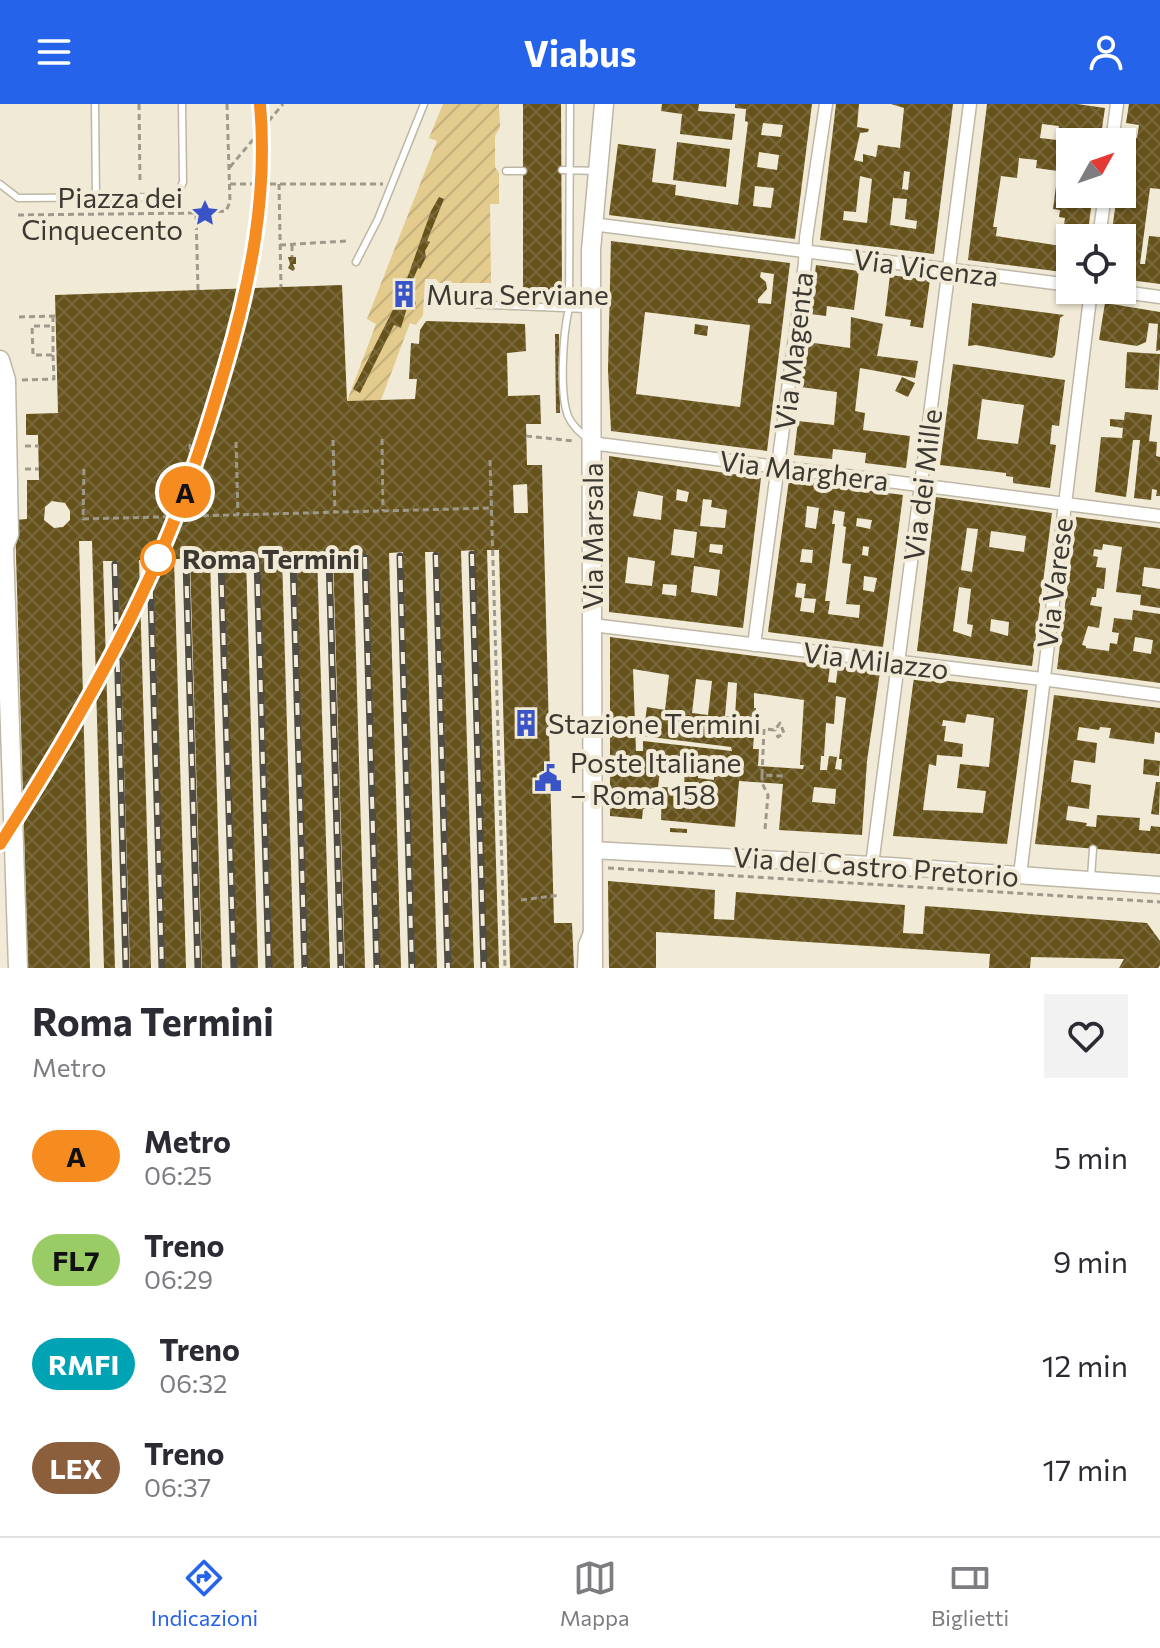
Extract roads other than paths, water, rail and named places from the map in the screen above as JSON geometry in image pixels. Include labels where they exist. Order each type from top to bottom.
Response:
[{"type":"main road","name":"Via Marsala","points":[[593,968],[592,224],[604,104]]},
{"type":"main road","points":[[0,360],[13,380],[9,534],[2,542],[2,586],[8,911],[18,968]]},
{"type":"street","name":"Via Magenta","points":[[754,645],[826,104]]},
{"type":"street","name":"Via dei Mille","points":[[872,865],[970,104]]},
{"type":"street","points":[[1114,128],[1117,104]]},
{"type":"street","name":"Via Vicenza","points":[[592,224],[1056,283]]},
{"type":"street","points":[[1136,294],[1160,297]]},
{"type":"street","name":"Via Varese","points":[[1020,875],[1089,304]]},
{"type":"street","name":"Via Marghera","points":[[591,443],[1160,516]]},
{"type":"street","name":"Via Milazzo","points":[[592,625],[1160,695]]},
{"type":"street","name":"Via del Castro Pretorio","points":[[592,858],[872,865],[1160,885]]},
{"type":"lane","points":[[95,104],[96,198]]},
{"type":"lane","points":[[0,184],[18,198],[167,197],[178,194],[183,182],[182,104]]},
{"type":"lane","points":[[356,262],[378,219],[424,104]]},
{"type":"lane","points":[[570,104],[566,170],[569,308],[563,338],[565,407],[571,423],[591,443]]},
{"type":"lane","points":[[595,104],[601,130]]},
{"type":"lane","points":[[566,170],[597,171]]},
{"type":"lane","points":[[506,171],[523,171]]},
{"type":"lane","points":[[464,304],[591,309]]},
{"type":"lane","points":[[1091,880],[1093,849]]},
{"type":"lane","points":[[581,968],[582,944],[592,922]]},
{"type":"railway","points":[[472,554],[484,968]]},
{"type":"railway","points":[[436,555],[448,968]]},
{"type":"railway","points":[[400,556],[412,968]]},
{"type":"railway","points":[[365,557],[377,968]]},
{"type":"railway","points":[[329,558],[341,968]]},
{"type":"railway","points":[[293,559],[305,968]]},
{"type":"railway","points":[[257,560],[269,968]]},
{"type":"railway","points":[[221,561],[234,968]]},
{"type":"railway","points":[[186,562],[198,968]]},
{"type":"railway","points":[[150,563],[162,968]]},
{"type":"railway","points":[[115,564],[126,968]]},
{"type":"metro line","name":"A","points":[[0,844],[109,660],[150,579],[186,492],[233,343],[252,265],[263,178],[260,104]]},
{"type":"place","name":"Piazza dei Cinquecento","points":[[205,213]]},
{"type":"place","name":"Mura Serviane","points":[[404,294]]},
{"type":"place","name":"Roma Termini","points":[[158,558]]},
{"type":"place","name":"Stazione Termini","points":[[526,723]]},
{"type":"place","name":"Poste Italiane – Roma 158","points":[[548,778]]}]
